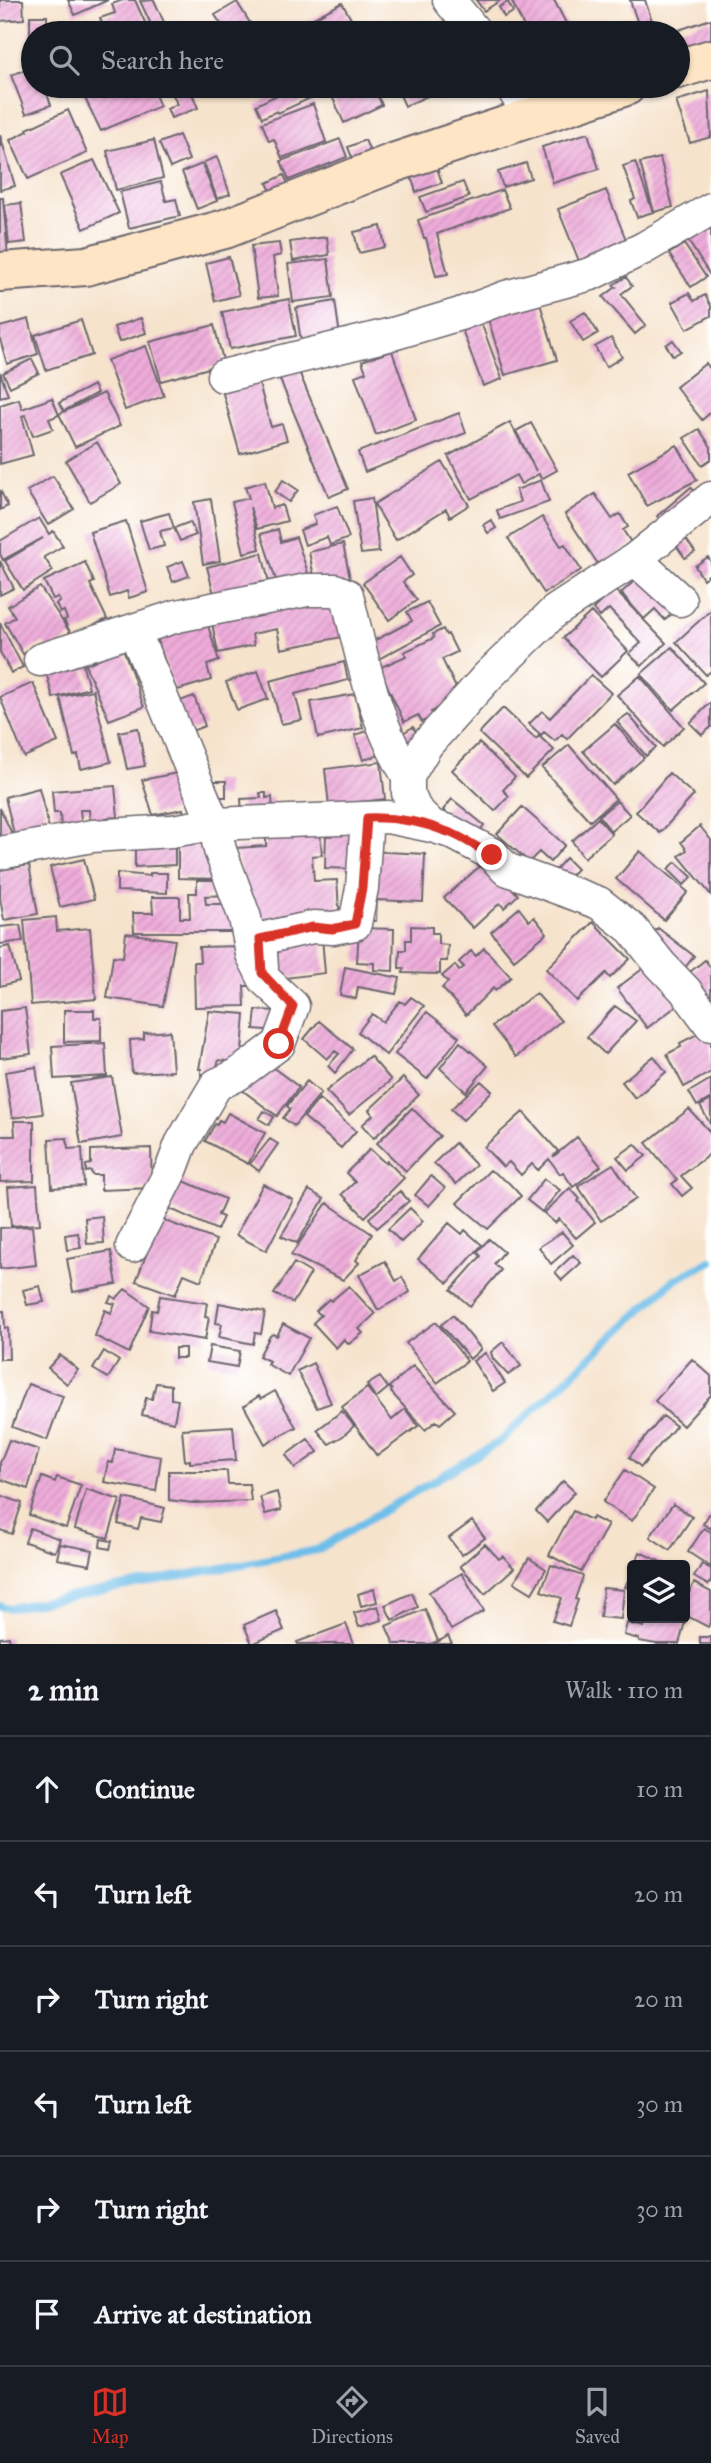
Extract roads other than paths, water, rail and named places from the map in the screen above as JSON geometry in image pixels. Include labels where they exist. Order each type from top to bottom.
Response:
[{"type":"street","points":[[449,0],[467,21]]},
{"type":"street","points":[[690,65],[711,59]]},
{"type":"street","points":[[0,272],[86,266],[225,229],[393,163],[520,101],[541,98]]},
{"type":"street","points":[[223,376],[396,333],[506,297],[591,274],[644,248],[711,209]]},
{"type":"street","points":[[432,826],[415,809],[408,793],[408,776],[427,744],[488,676],[554,612],[635,559],[711,498]]},
{"type":"street","points":[[635,559],[680,600]]},
{"type":"street","points":[[40,660],[177,616],[307,590],[335,590],[347,594],[372,695],[392,750],[408,776]]},
{"type":"street","points":[[134,630],[214,824],[245,918],[252,954],[265,980],[293,1006]]},
{"type":"street","points":[[0,853],[92,836],[172,831],[214,824],[388,817],[432,826],[451,832],[492,855],[506,869],[599,903],[632,929],[685,990],[711,1025]]},
{"type":"street","points":[[293,1006],[262,973],[260,939],[313,927],[332,929],[355,924],[362,888],[367,818]]},
{"type":"street","points":[[132,1246],[181,1143],[216,1085],[237,1075],[279,1044],[293,1006]]},
{"type":"waterway","points":[[0,1606],[10,1608],[317,1550],[499,1442],[673,1281],[711,1261]]}]
